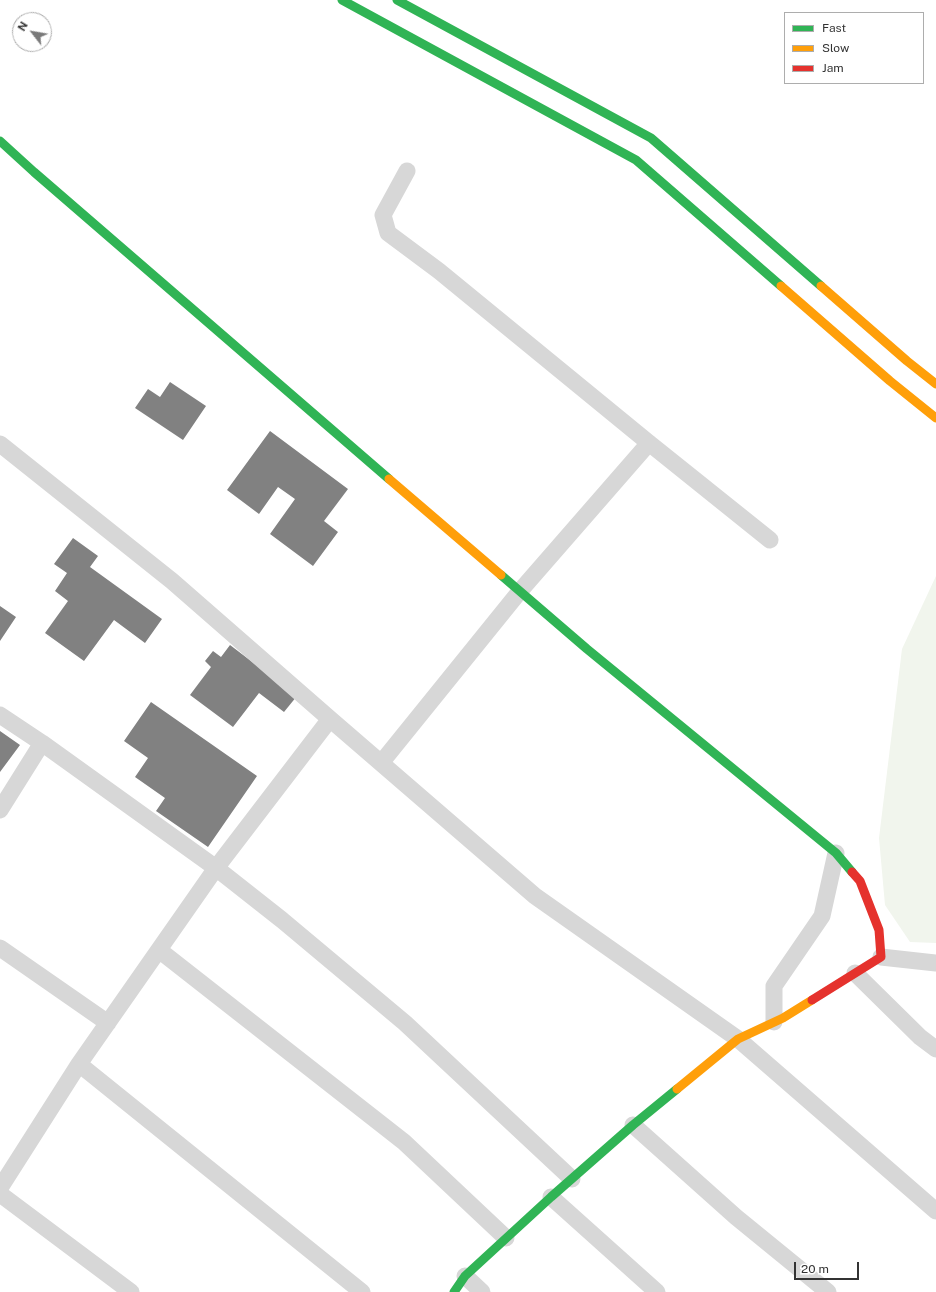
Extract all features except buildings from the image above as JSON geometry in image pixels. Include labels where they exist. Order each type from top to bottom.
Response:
[{"type":"street","points":[[342,0],[636,160],[890,381],[936,418]]},
{"type":"street","points":[[397,0],[651,138],[907,361],[936,384]]},
{"type":"street","points":[[0,141],[587,649],[836,853],[860,881],[879,930],[881,957]]},
{"type":"street","points":[[407,171],[383,215],[388,233],[439,271],[770,540]]},
{"type":"street","points":[[381,763],[520,591],[649,443]]},
{"type":"street","points":[[0,444],[172,581],[535,896],[738,1039],[936,1211]]},
{"type":"street","points":[[0,715],[42,743],[216,868],[282,920],[405,1023],[572,1179]]},
{"type":"street","points":[[0,1188],[79,1064],[216,868],[330,719]]},
{"type":"street","points":[[0,810],[42,743]]},
{"type":"street","points":[[774,1022],[774,986],[822,916],[836,853]]},
{"type":"street","points":[[0,948],[108,1023]]},
{"type":"street","points":[[159,950],[404,1142],[506,1238]]},
{"type":"street","points":[[454,1292],[465,1276],[551,1197],[633,1125],[738,1039],[784,1018],[881,957],[936,963]]},
{"type":"street","points":[[855,973],[920,1037],[936,1049]]},
{"type":"street","points":[[79,1064],[362,1292]]},
{"type":"street","points":[[633,1125],[736,1217],[828,1292]]},
{"type":"street","points":[[0,1194],[131,1292]]},
{"type":"street","points":[[551,1197],[657,1292]]},
{"type":"street","points":[[465,1276],[482,1292]]},
{"type":"shaded area","points":[[936,576],[936,943],[910,942],[885,905],[879,838],[902,649]]},
{"type":"traffic: fast","points":[[342,0],[636,160],[781,286]]},
{"type":"traffic: fast","points":[[397,0],[651,138],[821,286]]},
{"type":"traffic: fast","points":[[0,141],[389,479]]},
{"type":"traffic: fast","points":[[501,575],[587,649],[836,853],[852,872]]},
{"type":"traffic: fast","points":[[454,1292],[465,1276],[551,1197],[633,1125],[677,1089]]},
{"type":"traffic: slow","points":[[781,286],[890,381],[936,418]]},
{"type":"traffic: slow","points":[[821,286],[907,361],[936,384]]},
{"type":"traffic: slow","points":[[389,479],[501,575]]},
{"type":"traffic: slow","points":[[677,1089],[738,1039],[783,1018],[812,1000]]},
{"type":"traffic: jam","points":[[812,1000],[881,957],[879,930],[860,881],[852,872]]}]
